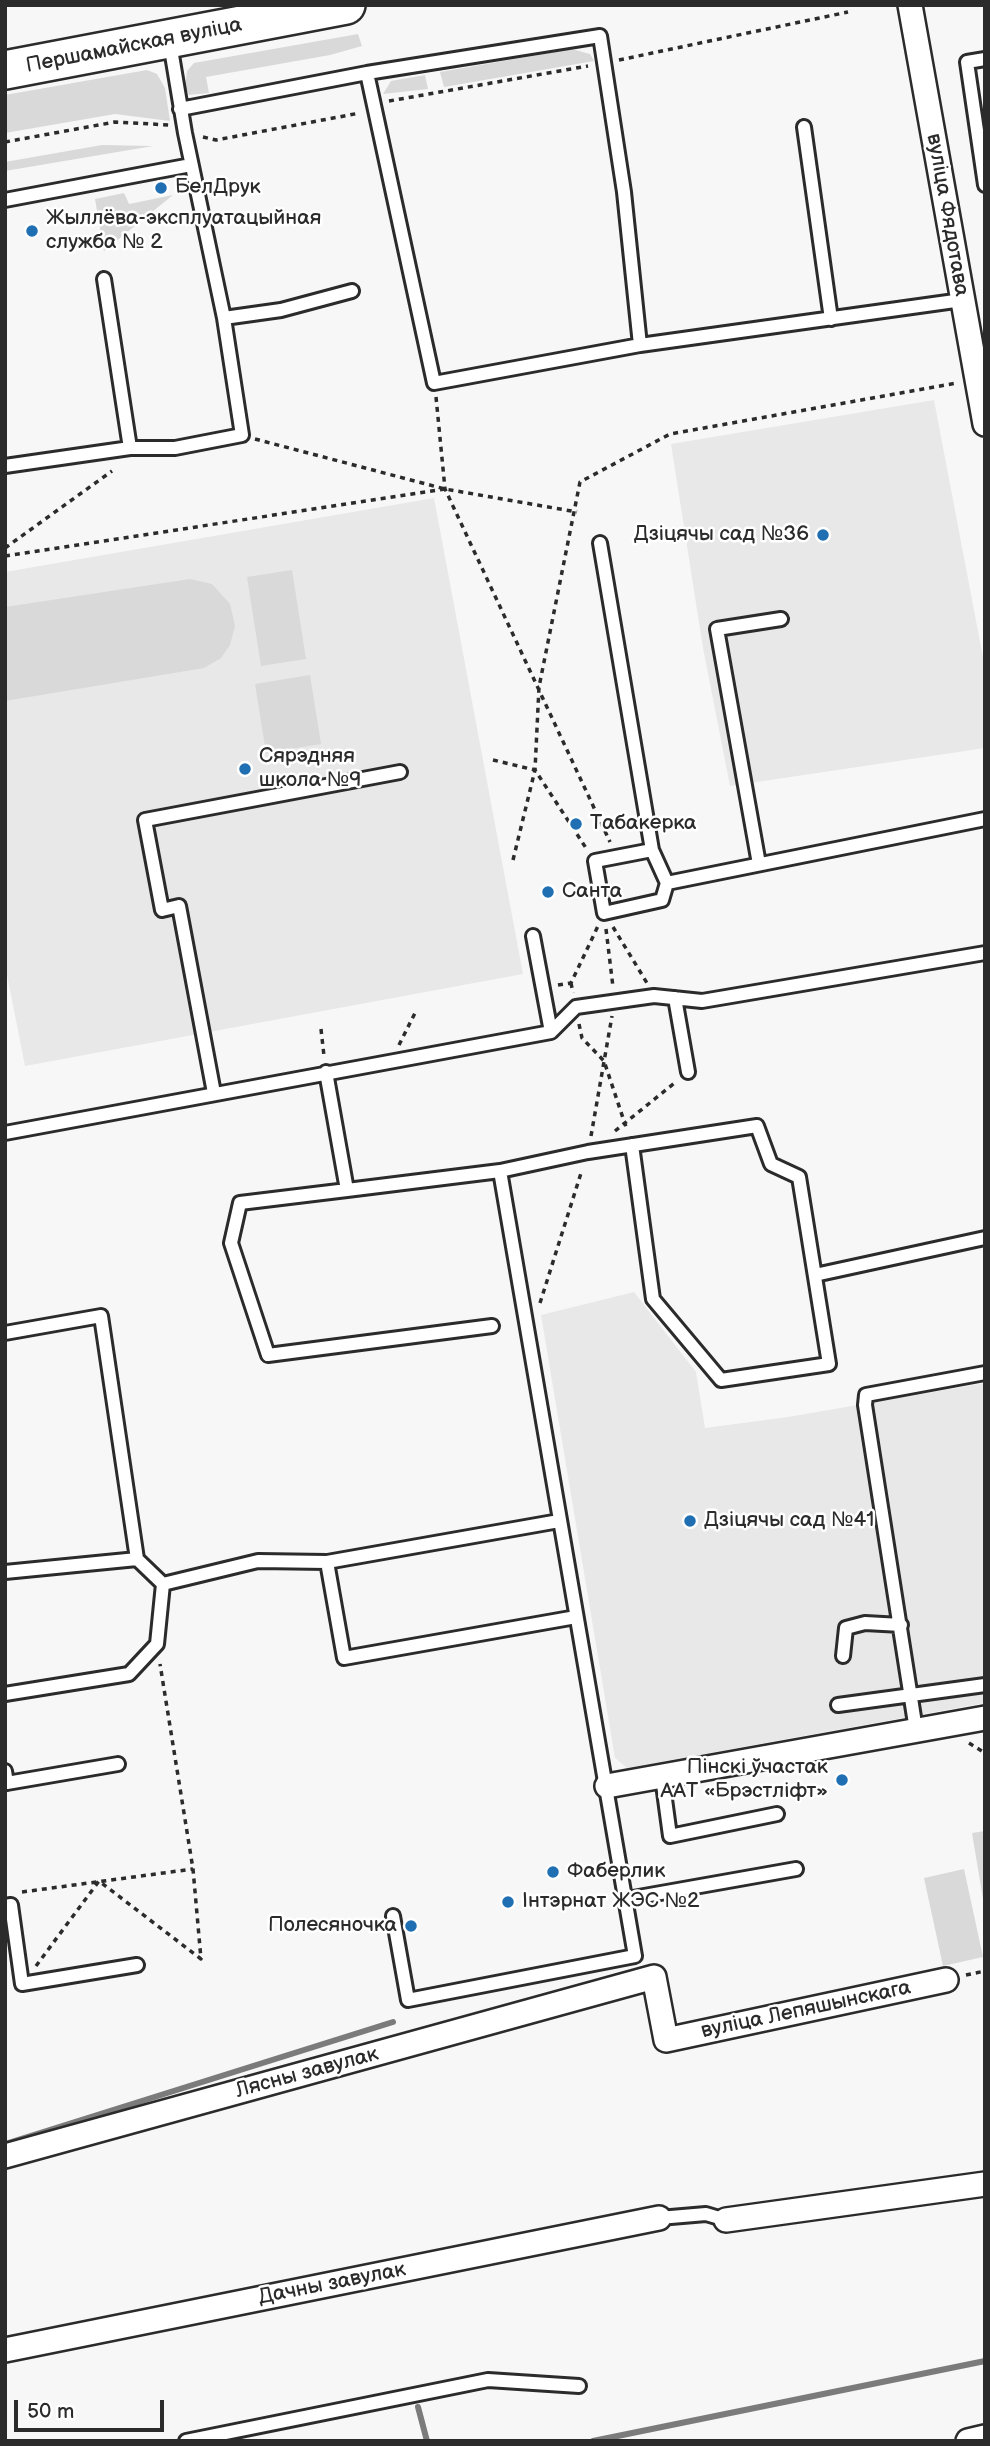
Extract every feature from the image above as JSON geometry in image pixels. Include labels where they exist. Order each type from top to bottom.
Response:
[{"type":"main road","name":"Першамайская вуліца","points":[[5,70],[346,5]]},
{"type":"street","name":"вуліца Фядотава","points":[[910,5],[985,424]]},
{"type":"street","points":[[607,1786],[985,1718]]},
{"type":"street","name":"Лясны завулак","points":[[5,2156],[654,1977],[666,2040]]},
{"type":"street","name":"вуліца Лепяшынскага","points":[[666,2040],[946,1980]]},
{"type":"street","points":[[726,2220],[985,2184]]},
{"type":"street","name":"Дачны завулак","points":[[5,2350],[659,2218]]},
{"type":"street","points":[[968,2441],[985,2437]]},
{"type":"lane","points":[[180,109],[367,73],[600,36],[624,192],[640,345]]},
{"type":"lane","points":[[5,466],[130,448],[174,448],[242,435],[224,318],[184,134],[169,39]]},
{"type":"lane","points":[[985,59],[967,62],[985,185]]},
{"type":"lane","points":[[367,73],[434,383],[640,345],[962,300]]},
{"type":"lane","points":[[804,127],[831,319]]},
{"type":"lane","points":[[5,200],[191,165]]},
{"type":"lane","points":[[104,279],[130,448]]},
{"type":"lane","points":[[224,318],[281,310],[352,291]]},
{"type":"lane","points":[[600,543],[652,849],[667,883],[662,900],[604,913],[595,861],[652,849]]},
{"type":"lane","points":[[759,864],[717,629],[780,619]]},
{"type":"lane","points":[[214,1093],[179,906],[162,910],[145,820],[400,772]]},
{"type":"lane","points":[[667,883],[985,819]]},
{"type":"lane","points":[[533,936],[551,1032]]},
{"type":"lane","points":[[5,1133],[551,1032],[576,1007],[654,996],[702,1000],[985,953]]},
{"type":"lane","points":[[676,998],[688,1072]]},
{"type":"lane","points":[[326,1072],[347,1190]]},
{"type":"lane","points":[[492,1325],[268,1355],[231,1243],[240,1203],[500,1171],[588,1152],[632,1145],[757,1126],[771,1164],[799,1177],[829,1364],[721,1380],[653,1298],[632,1145]]},
{"type":"lane","points":[[393,1916],[408,2000],[635,1956],[500,1171]]},
{"type":"lane","points":[[814,1275],[985,1238]]},
{"type":"lane","points":[[5,1333],[101,1316],[137,1559],[163,1584]]},
{"type":"lane","points":[[916,1730],[865,1405],[866,1395],[985,1373]]},
{"type":"lane","points":[[163,1584],[258,1560],[327,1562],[559,1521]]},
{"type":"lane","points":[[5,1572],[137,1559]]},
{"type":"lane","points":[[327,1562],[344,1658],[576,1617]]},
{"type":"lane","points":[[5,1694],[129,1674],[157,1644],[163,1584]]},
{"type":"lane","points":[[843,1657],[846,1628],[865,1623],[901,1625]]},
{"type":"lane","points":[[838,1705],[985,1685]]},
{"type":"lane","points":[[5,1772],[7,1783],[118,1764]]},
{"type":"lane","points":[[662,1777],[670,1836],[777,1814]]},
{"type":"lane","points":[[627,1899],[796,1869]]},
{"type":"lane","points":[[5,1906],[11,1905],[22,1984],[137,1965]]},
{"type":"lane","points":[[659,2218],[706,2214],[726,2220]]},
{"type":"lane","points":[[186,2441],[488,2380],[579,2386]]},
{"type":"path","points":[[5,142],[115,122],[169,125],[184,134],[216,140],[356,116],[373,103],[603,64],[848,12]]},
{"type":"path","points":[[513,860],[535,771],[538,687],[576,512],[580,482],[670,434],[977,380]]},
{"type":"path","points":[[434,383],[445,489],[616,857]]},
{"type":"path","points":[[242,435],[445,489],[576,512]]},
{"type":"path","points":[[5,548],[112,471]]},
{"type":"path","points":[[5,556],[445,489]]},
{"type":"path","points":[[493,760],[535,771],[595,861]]},
{"type":"path","points":[[543,988],[571,983],[604,913]]},
{"type":"path","points":[[604,913],[654,996]]},
{"type":"path","points":[[528,1339],[588,1152],[615,1001],[604,913]]},
{"type":"path","points":[[398,1059],[397,1049],[416,1011]]},
{"type":"path","points":[[321,1029],[326,1072]]},
{"type":"path","points":[[582,1038],[604,1061],[632,1145]]},
{"type":"path","points":[[588,1152],[688,1072]]},
{"type":"path","points":[[99,1881],[201,1959],[193,1868],[157,1644]]},
{"type":"path","points":[[19,1892],[193,1868]]},
{"type":"path","points":[[22,1984],[99,1881]]},
{"type":"shaded area","points":[[358,34],[362,46],[330,55],[206,77],[209,93],[189,95],[185,87],[187,71],[194,63]]},
{"type":"shaded area","points":[[572,49],[590,54],[594,61],[444,87],[440,72]]},
{"type":"shaded area","points":[[147,70],[157,74],[165,88],[170,121],[115,114],[5,133],[5,95]]},
{"type":"shaded area","points":[[425,75],[428,89],[383,94],[391,81]]},
{"type":"shaded area","points":[[102,145],[153,146],[5,171],[5,162]]},
{"type":"shaded area","points":[[124,193],[129,204],[173,195],[104,251],[95,199]]},
{"type":"shaded area","name":"Дзіцячы сад №36","points":[[934,400],[985,668],[985,748],[730,786],[703,648],[671,444]]},
{"type":"shaded area","name":"Сярэдняя школа №9","points":[[434,498],[523,974],[25,1066],[5,965],[5,572]]},
{"type":"shaded area","points":[[292,570],[306,659],[261,666],[247,577]]},
{"type":"shaded area","points":[[190,579],[212,584],[230,604],[235,626],[230,645],[221,658],[204,668],[5,701],[5,607]]},
{"type":"shaded area","points":[[310,675],[321,744],[266,753],[255,684]]},
{"type":"shaded area","points":[[634,1292],[696,1372],[705,1428],[788,1417],[985,1383],[985,1703],[627,1768],[615,1758],[541,1315]]},
{"type":"shaded area","points":[[985,1831],[985,1911],[972,1833]]},
{"type":"shaded area","points":[[964,1869],[983,1957],[943,1966],[924,1878]]},
{"type":"waterway","points":[[5,2144],[393,2022]]},
{"type":"waterway","points":[[593,2441],[985,2361]]},
{"type":"waterway","points":[[418,2407],[427,2441]]},
{"type":"place","name":"БелДрук","points":[[161,188]]},
{"type":"place","name":"Жыллёва-эксплуатацыйная служба № 2","points":[[32,231]]},
{"type":"place","name":"Дзіцячы сад №36","points":[[823,535]]},
{"type":"place","name":"Сярэдняя школа №9","points":[[245,769]]},
{"type":"place","name":"Табакерка","points":[[576,824]]},
{"type":"place","name":"Санта","points":[[548,892]]},
{"type":"place","name":"Дзіцячы сад №41","points":[[690,1521]]},
{"type":"place","name":"Пінскі ўчастак ААТ «Брэстліфт»","points":[[842,1780]]},
{"type":"place","name":"Фаберлик","points":[[553,1872]]},
{"type":"place","name":"Інтэрнат ЖЭС №2","points":[[508,1902]]},
{"type":"place","name":"Полесяночка","points":[[411,1926]]}]
